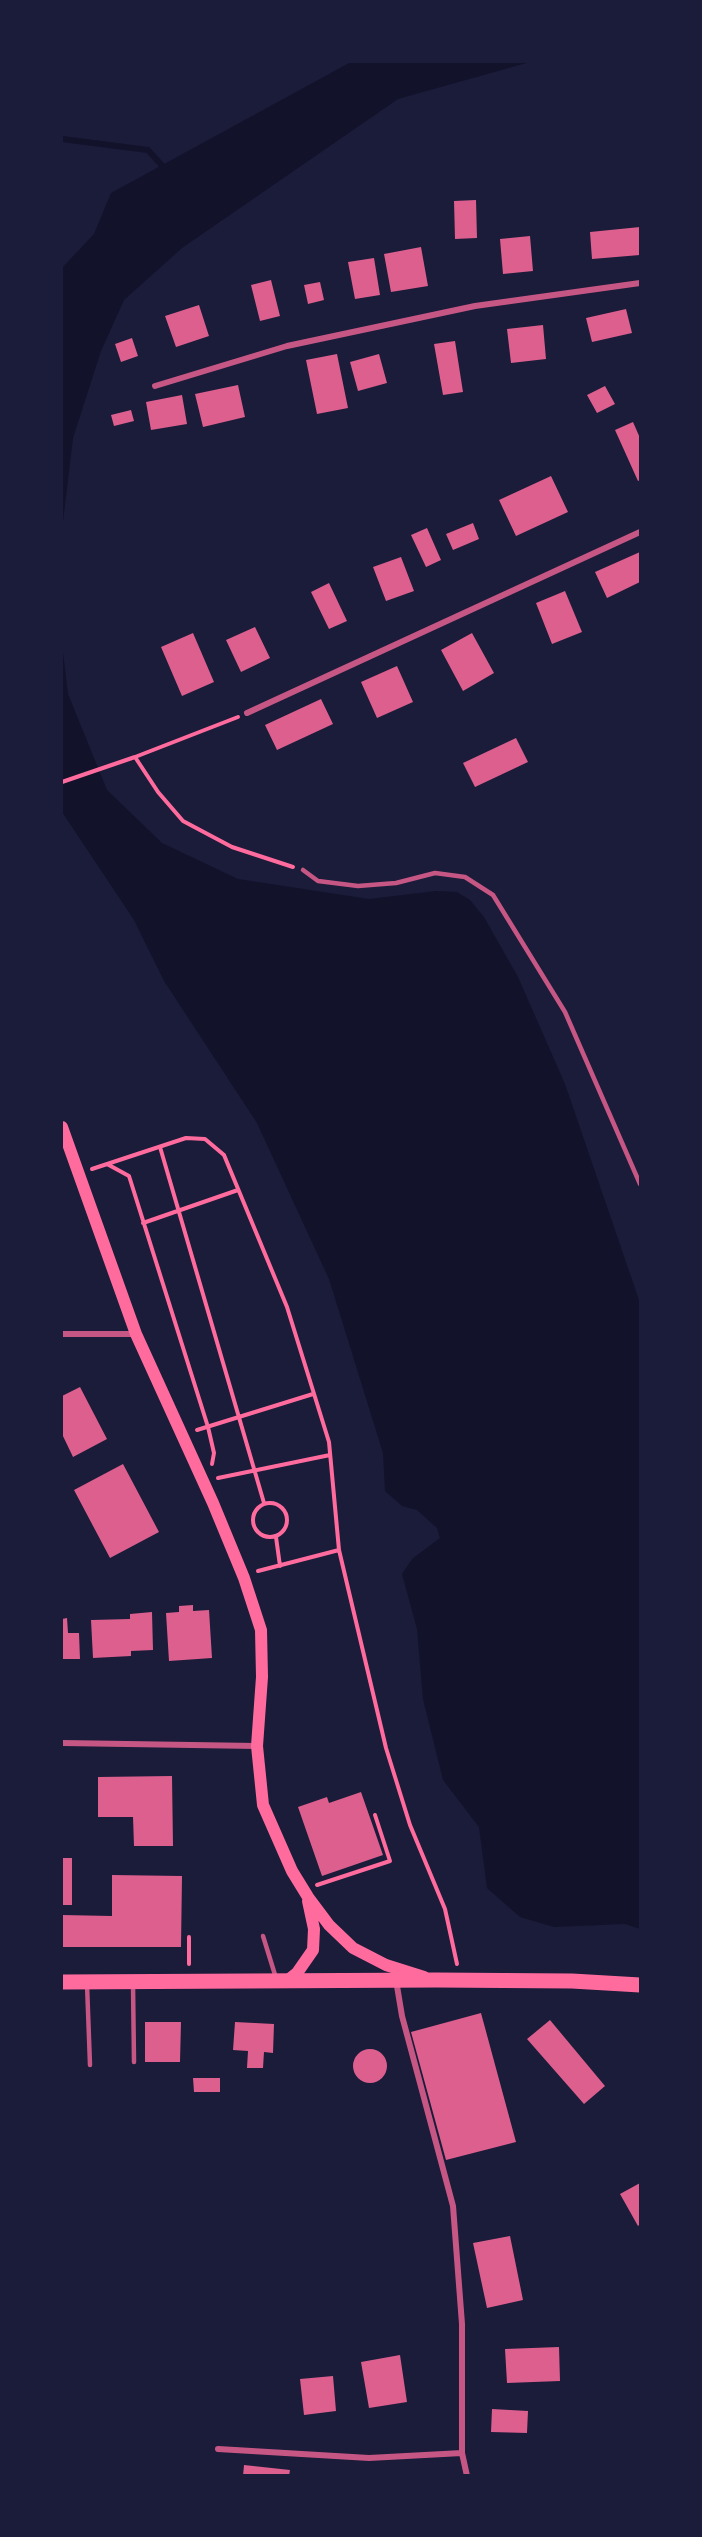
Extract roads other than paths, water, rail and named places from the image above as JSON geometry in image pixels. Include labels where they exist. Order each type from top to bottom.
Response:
[{"type":"main road","points":[[62,1127],[136,1334],[217,1514],[244,1578],[261,1630],[262,1677],[258,1746],[263,1804],[292,1871],[329,1924],[354,1948],[386,1965],[436,1980]]},
{"type":"main road","points":[[282,1981],[297,1973],[313,1950],[314,1929],[308,1892]]},
{"type":"main road","points":[[62,1982],[436,1980],[640,1985]]},
{"type":"street","points":[[155,386],[298,344],[476,306],[640,283]]},
{"type":"street","points":[[247,713],[640,532]]},
{"type":"street","points":[[62,1334],[136,1334]]},
{"type":"street","points":[[62,1743],[258,1746]]},
{"type":"street","points":[[396,1980],[405,2026],[453,2206],[462,2324],[462,2453],[468,2475]]},
{"type":"street","points":[[218,2449],[369,2458],[462,2453]]},
{"type":"lane","points":[[303,870],[318,881],[358,886],[396,883],[435,873],[465,877],[493,895],[566,1012],[640,1184]]},
{"type":"lane","points":[[263,1936],[282,1981]]},
{"type":"lane","points":[[133,1981],[135,2062]]},
{"type":"lane","points":[[87,1982],[90,2065]]},
{"type":"waterway","points":[[62,139],[148,150],[166,170]]}]
